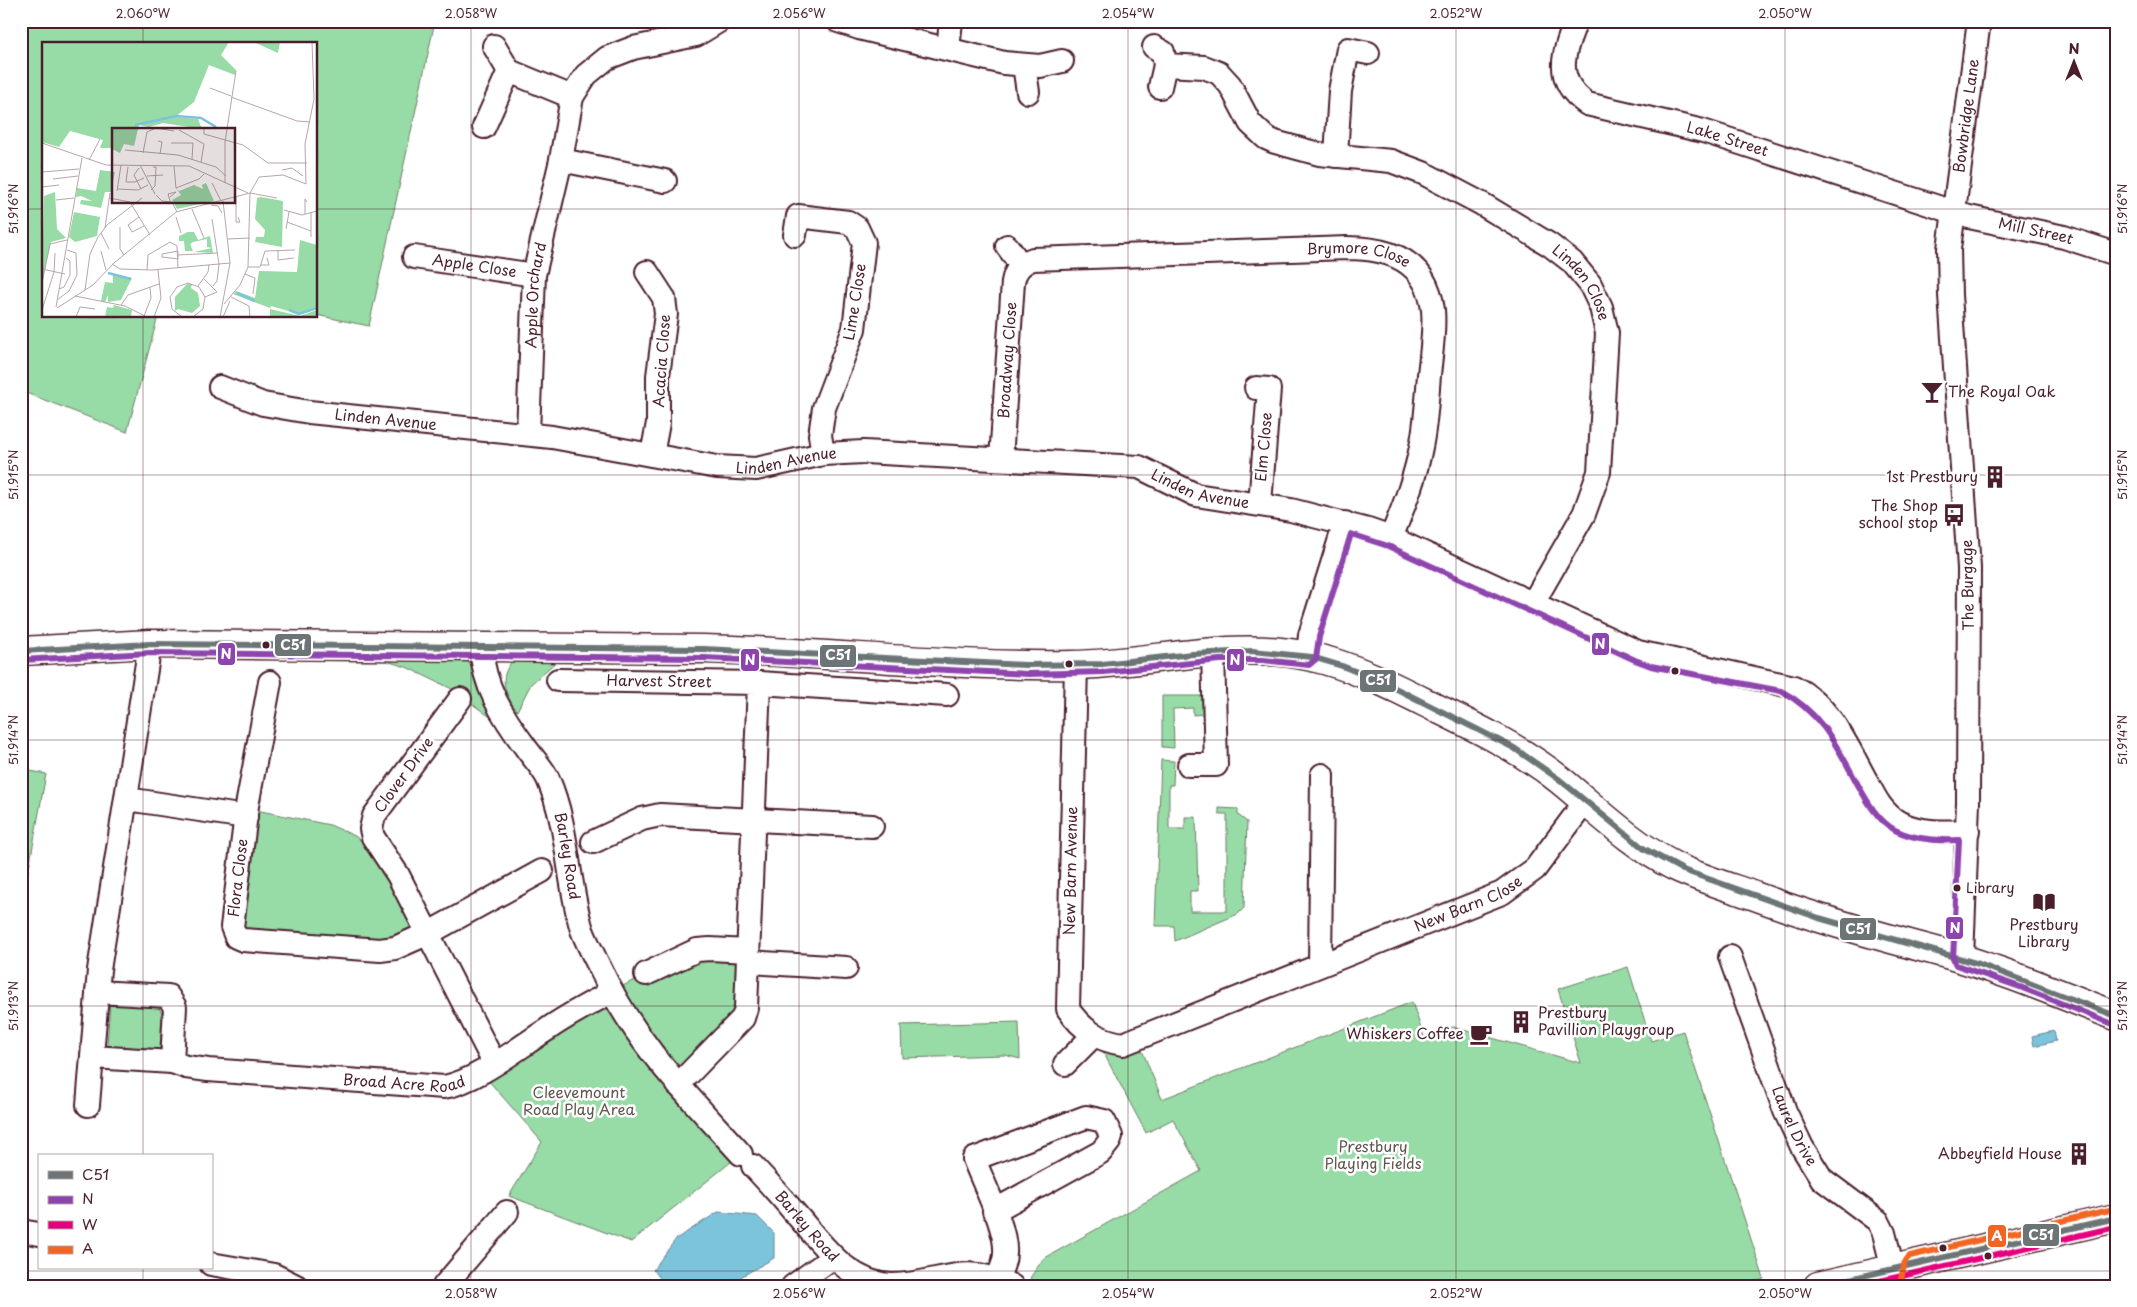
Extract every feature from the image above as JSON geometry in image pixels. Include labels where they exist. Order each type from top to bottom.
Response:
[{"type":"main road","points":[[21,652],[150,644],[481,646],[779,651],[974,665],[1076,665],[1213,652],[1260,652],[1308,656],[1343,666],[1374,678],[1484,732],[1532,761],[1644,848],[1678,868],[1852,930],[1962,959],[2023,979],[2116,1016]]},
{"type":"main road","points":[[1818,1286],[1905,1273],[2116,1218]]},
{"type":"street","name":"Apple Orchard","points":[[528,434],[534,274],[561,160],[572,97],[586,75],[606,58],[633,48],[696,34],[719,21]]},
{"type":"street","points":[[838,21],[948,49],[1024,65],[1040,66],[1062,61]]},
{"type":"street","points":[[948,49],[952,21]]},
{"type":"street","name":"Lake Street","points":[[1576,21],[1565,48],[1563,66],[1568,84],[1573,92],[1587,104],[1704,131],[1954,212]]},
{"type":"street","name":"Bowbridge Lane","points":[[1954,212],[1979,21]]},
{"type":"street","points":[[494,46],[509,71],[572,97]]},
{"type":"street","points":[[1336,156],[1340,90],[1348,49]]},
{"type":"street","name":"Linden Close","points":[[1160,87],[1160,56],[1204,67],[1223,64],[1230,85],[1250,124],[1266,138],[1302,151],[1377,159],[1408,166],[1482,204],[1561,252],[1582,272],[1596,296],[1607,333],[1607,362],[1599,472],[1584,514],[1532,603]]},
{"type":"street","points":[[1024,65],[1028,92]]},
{"type":"street","points":[[484,127],[509,71]]},
{"type":"street","points":[[561,160],[665,180]]},
{"type":"street","name":"Mill Street","points":[[1954,212],[1969,218],[2064,237],[2116,254]]},
{"type":"street","name":"The Burgage","points":[[1954,212],[1949,249],[1950,295],[1969,568],[1968,831],[1962,959]]},
{"type":"street","name":"Lime Close","points":[[795,235],[798,216],[848,222],[857,228],[864,243],[854,329],[824,408],[820,435],[823,454]]},
{"type":"street","points":[[1007,246],[1021,265]]},
{"type":"street","name":"Brymore Close","points":[[1021,265],[1033,259],[1347,248],[1383,250],[1405,261],[1418,274],[1428,289],[1432,306],[1433,324],[1421,447],[1406,499],[1391,538]]},
{"type":"street","name":"Apple Close","points":[[414,257],[534,274]]},
{"type":"street","name":"Broadway Close","points":[[1001,459],[1014,276],[1021,265]]},
{"type":"street","name":"Acacia Close","points":[[647,272],[664,298],[666,314],[658,376],[658,423],[652,455]]},
{"type":"street","name":"Linden Avenue","points":[[220,387],[263,404],[309,412],[528,434],[717,467],[745,469],[767,467],[823,454],[864,452],[1139,467],[1196,495],[1222,501],[1260,504],[1345,523],[1391,538],[1628,648],[1653,657],[1794,687],[1811,697],[1829,716],[1878,802],[1892,818],[1918,829],[1968,831]]},
{"type":"street","name":"Elm Close","points":[[1260,504],[1270,389]]},
{"type":"street","points":[[1308,656],[1310,635],[1345,523]]},
{"type":"street","points":[[88,1105],[97,992],[150,644]]},
{"type":"street","name":"Barley Road","points":[[481,646],[482,661],[493,698],[512,729],[547,777],[550,785],[562,825],[583,931],[611,992],[634,1031],[659,1065],[747,1160],[832,1258],[846,1268],[877,1284],[894,1285],[961,1274],[1005,1282]]},
{"type":"street","points":[[1189,765],[1216,765],[1213,652]]},
{"type":"street","name":"New Barn Avenue","points":[[1076,665],[1068,1009],[1079,1024],[1094,1035],[1105,1041],[1123,1044]]},
{"type":"street","name":"Harvest Street","points":[[558,680],[759,683],[947,695]]},
{"type":"street","name":"Flora Close","points":[[270,682],[246,818],[232,927],[236,937],[243,940],[380,950],[395,948],[429,933]]},
{"type":"street","points":[[678,1085],[743,1018],[746,1008],[759,683]]},
{"type":"street","name":"Clover Drive","points":[[460,699],[374,816],[371,824],[373,837],[398,875],[494,1063]]},
{"type":"street","points":[[1320,965],[1322,775]]},
{"type":"street","points":[[127,799],[246,818]]},
{"type":"street","name":"New Barn Close","points":[[1123,1044],[1502,893],[1515,886],[1542,861],[1585,802]]},
{"type":"street","points":[[593,842],[642,819],[660,815],[872,826]]},
{"type":"street","points":[[429,933],[542,871]]},
{"type":"street","points":[[646,974],[696,950],[710,949],[748,956],[846,968]]},
{"type":"street","name":"Laurel Drive","points":[[1730,957],[1785,1111],[1802,1147],[1822,1179],[1878,1221],[1905,1273]]},
{"type":"street","points":[[97,992],[168,996],[172,999],[175,1007],[172,1062]]},
{"type":"street","name":"Broad Acre Road","points":[[92,1057],[172,1062],[186,1067],[208,1070],[444,1087],[465,1081],[559,1021],[611,992]]},
{"type":"street","points":[[1065,1064],[1094,1035]]},
{"type":"street","points":[[994,1211],[1095,1156],[1105,1148],[1111,1136],[1104,1121],[1086,1117],[974,1159],[1005,1243],[1005,1282]]},
{"type":"street","points":[[444,1286],[507,1212]]},
{"type":"street","points":[[21,1231],[38,1234]]},
{"type":"street","points":[[793,1286],[832,1258]]},
{"type":"street","points":[[212,1264],[274,1275],[296,1286]]},
{"type":"green space","points":[[21,21],[435,21],[369,326],[318,315],[318,42],[42,42],[42,318],[157,318],[127,432],[21,391]]},
{"type":"green space","points":[[363,654],[462,657],[474,668],[493,719],[450,688],[406,667]]},
{"type":"green space","points":[[517,657],[559,659],[531,684],[517,711],[508,697],[504,683],[507,670]]},
{"type":"green space","points":[[1162,696],[1202,696],[1203,714],[1193,715],[1193,708],[1173,709],[1174,748],[1162,747]]},
{"type":"green space","points":[[1161,760],[1174,761],[1173,785],[1169,785],[1169,829],[1185,829],[1185,817],[1196,817],[1198,891],[1190,891],[1190,911],[1227,911],[1227,814],[1219,814],[1219,808],[1238,809],[1238,815],[1247,822],[1244,908],[1238,914],[1175,941],[1174,926],[1155,926]]},
{"type":"green space","points":[[21,769],[46,774],[21,912]]},
{"type":"green space","points":[[256,810],[330,825],[355,836],[370,848],[415,928],[398,942],[251,932],[244,927],[241,919]]},
{"type":"green space","name":"Cleevemount Road Play Area","points":[[748,951],[746,1008],[678,1085],[741,1154],[631,1242],[509,1196],[542,1142],[481,1072],[611,992],[683,955]]},
{"type":"green space","name":"Prestbury Playing Fields","points":[[1628,967],[1651,1041],[1683,1031],[1764,1279],[1736,1286],[1040,1286],[1030,1278],[1043,1259],[1201,1171],[1173,1119],[1146,1133],[1094,1035],[1137,1038],[1162,1099],[1412,1002],[1424,1037],[1453,1027],[1581,1063],[1558,989]]},
{"type":"green space","points":[[110,1003],[157,1005],[162,1013],[160,1049],[107,1046]]},
{"type":"green space","points":[[1019,1022],[1020,1059],[1005,1055],[902,1058],[901,1025]]},
{"type":"water","points":[[2054,1031],[2056,1041],[2034,1046],[2032,1036]]},
{"type":"water","points":[[718,1212],[757,1216],[774,1233],[774,1258],[737,1279],[707,1286],[667,1286],[653,1270],[676,1239]]},
{"type":"transit line","name":"N","points":[[21,660],[150,653],[704,658],[1028,674],[1104,672],[1220,660],[1263,660],[1309,665],[1316,659],[1319,637],[1351,534],[1388,546],[1651,666],[1781,691],[1795,699],[1817,719],[1826,731],[1869,803],[1883,821],[1895,830],[1910,836],[1934,840],[1959,840],[1953,959],[1956,965],[2020,987],[2113,1024]]},
{"type":"transit line","name":"C51","points":[[21,651],[150,644],[704,649],[1026,665],[1102,664],[1192,654],[1252,651],[1312,657],[1342,666],[1387,684],[1514,748],[1560,780],[1643,848],[1683,870],[1819,918],[1979,964],[2116,1016]]},
{"type":"transit line","name":"A","points":[[1900,1284],[1905,1261],[1910,1256],[2114,1209]]},
{"type":"transit line","name":"C51","points":[[1819,1286],[2116,1218]]},
{"type":"transit line","name":"W","points":[[1858,1286],[2116,1227]]},
{"type":"place","name":"The Royal Oak","points":[[1932,392]]},
{"type":"place","name":"1st Prestbury","points":[[1995,477]]},
{"type":"place","name":"The Shop school stop","points":[[1954,515]]},
{"type":"place","name":"Library","points":[[1957,888]]},
{"type":"place","name":"Prestbury Library","points":[[2044,902]]},
{"type":"place","name":"Prestbury Pavillion Playgroup","points":[[1521,1022]]},
{"type":"place","name":"Whiskers Coffee","points":[[1481,1034]]},
{"type":"place","name":"Abbeyfield House","points":[[2079,1154]]}]
